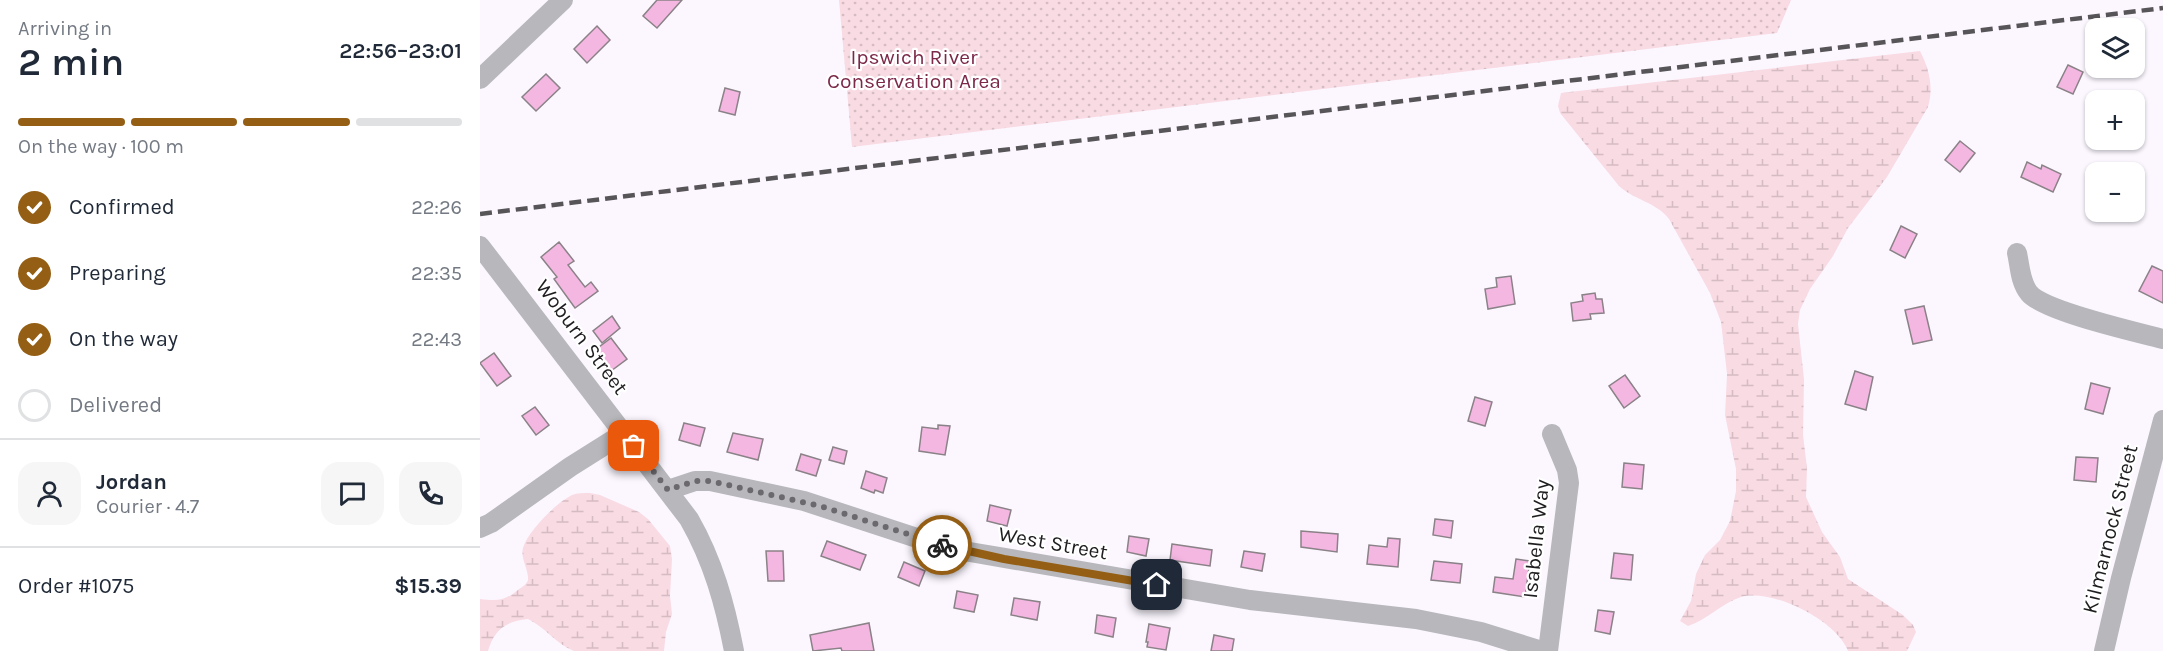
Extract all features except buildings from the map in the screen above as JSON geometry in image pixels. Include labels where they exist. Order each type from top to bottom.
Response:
[{"type":"street","points":[[480,80],[563,0]]},
{"type":"street","name":"Woburn Street","points":[[480,246],[693,525],[714,569],[725,605],[734,651]]},
{"type":"street","points":[[2017,253],[2025,288],[2035,299],[2062,311],[2163,339]]},
{"type":"street","name":"Kilmarnock Street","points":[[2104,651],[2157,464],[2163,420]]},
{"type":"street","points":[[480,528],[491,523],[570,467],[624,433]]},
{"type":"street","name":"Isabella Way","points":[[1548,651],[1569,483],[1567,470],[1552,435]]},
{"type":"street","name":"West Street","points":[[668,490],[695,481],[710,481],[814,504],[964,551],[1250,600],[1416,619],[1481,633],[1542,651]]},
{"type":"green space","name":"Ipswich River Conservation Area","points":[[839,0],[1791,0],[1777,33],[852,147]]},
{"type":"green space","points":[[1920,51],[1930,78],[1931,92],[1928,107],[1887,177],[1848,228],[1833,256],[1810,289],[1800,310],[1798,324],[1804,379],[1803,435],[1807,468],[1806,497],[1822,532],[1840,557],[1848,579],[1903,615],[1913,625],[1916,632],[1907,651],[1848,651],[1842,640],[1818,618],[1786,602],[1770,597],[1754,596],[1734,600],[1688,626],[1680,621],[1691,601],[1696,574],[1705,555],[1720,540],[1730,521],[1736,491],[1736,469],[1725,415],[1727,374],[1721,322],[1710,293],[1669,219],[1658,209],[1619,186],[1560,113],[1558,106],[1561,93]]},
{"type":"green space","points":[[590,493],[639,512],[648,519],[670,546],[672,614],[666,632],[664,651],[574,651],[528,619],[507,624],[497,632],[488,651],[480,651],[480,599],[505,598],[525,584],[528,576],[522,552],[531,534],[558,504],[574,494]]},
{"type":"railway","points":[[480,214],[2163,8]]},
{"type":"way so far","points":[[634,446],[668,490],[695,481],[710,481],[820,506],[942,545]]},
{"type":"route","points":[[942,545],[1004,559],[1157,585]]}]
